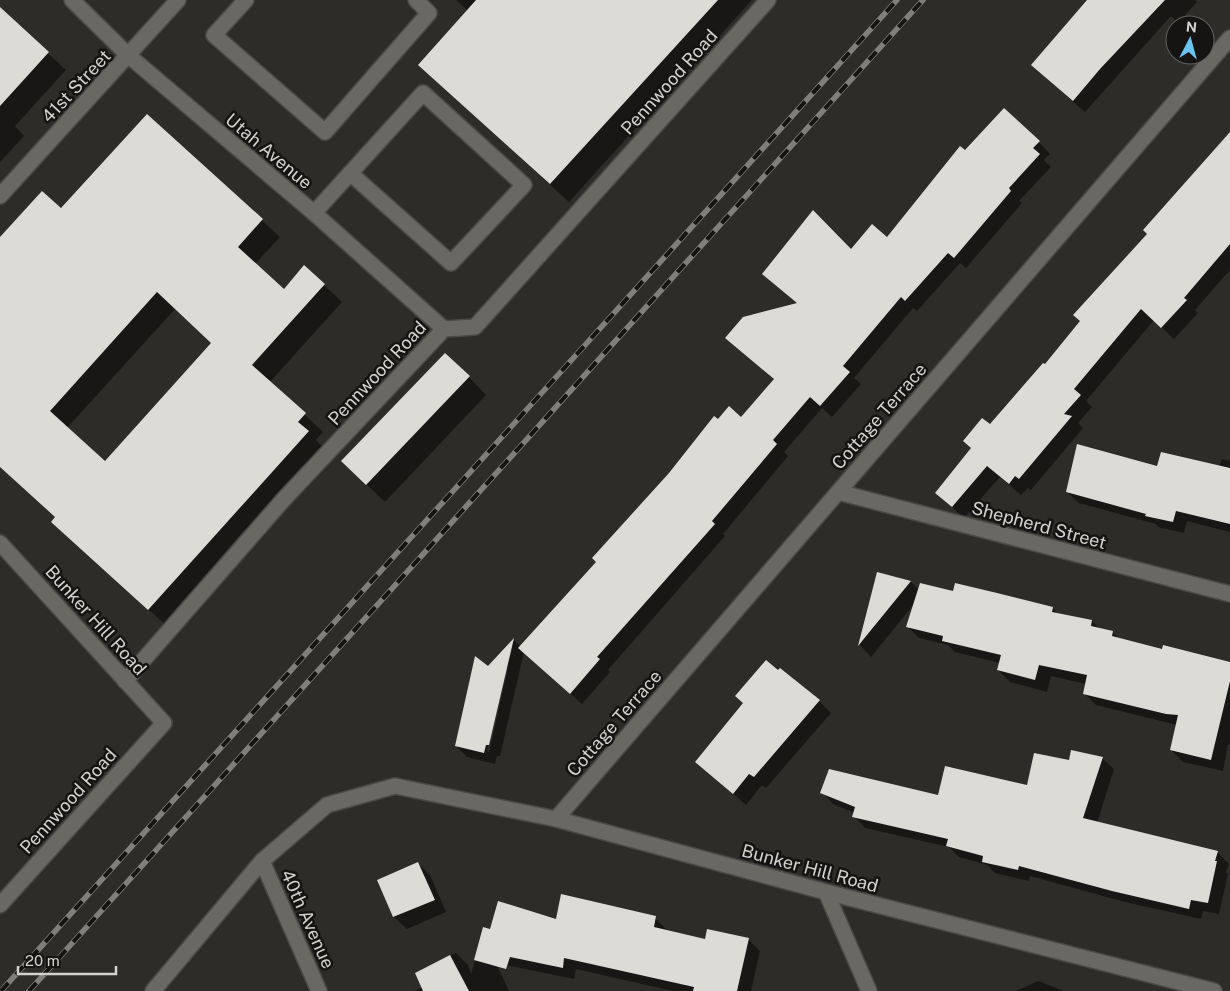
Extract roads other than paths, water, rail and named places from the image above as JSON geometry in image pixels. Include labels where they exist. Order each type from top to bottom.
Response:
[{"type":"street","name":"Utah Avenue","points":[[72,0],[129,56],[314,213],[444,329]]},
{"type":"street","name":"41st Street","points":[[0,196],[178,0]]},
{"type":"street","points":[[246,0],[214,35],[325,132],[429,12],[416,0]]},
{"type":"street","name":"Pennwood Road","points":[[125,681],[284,499],[444,329],[475,327],[768,0]]},
{"type":"street","name":"Cottage Terrace","points":[[556,819],[1230,38]]},
{"type":"street","points":[[314,213],[350,173],[423,93],[524,185],[451,263],[350,173]]},
{"type":"street","name":"Shepherd Street","points":[[838,492],[1230,594]]},
{"type":"street","name":"Bunker Hill Road","points":[[0,543],[164,723]]},
{"type":"street","name":"Pennwood Road","points":[[0,905],[164,723]]},
{"type":"street","name":"Bunker Hill Road","points":[[262,861],[326,805],[395,786],[556,819],[826,892],[1214,991]]},
{"type":"street","points":[[152,991],[262,861]]},
{"type":"street","name":"40th Avenue","points":[[262,861],[319,991]]},
{"type":"street","points":[[826,892],[869,991]]},
{"type":"railway","points":[[1,991],[897,0]]},
{"type":"railway","points":[[29,991],[923,0]]}]
